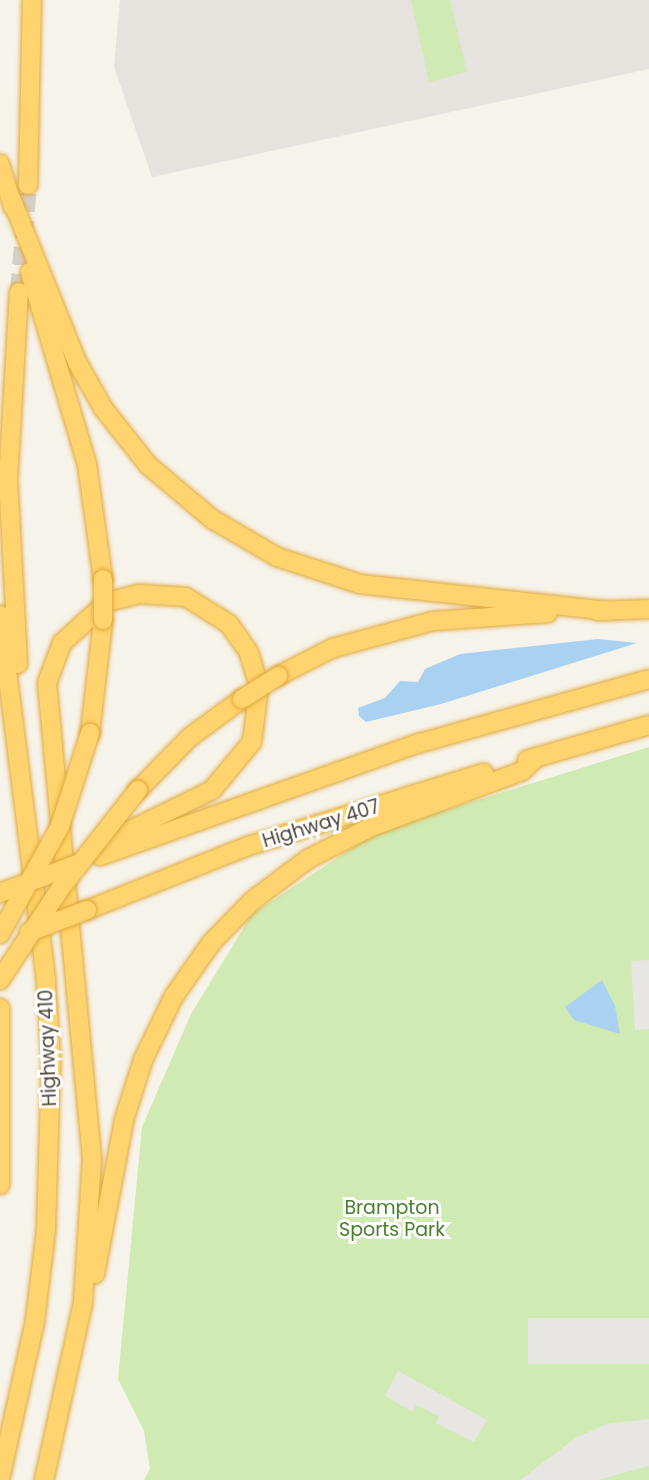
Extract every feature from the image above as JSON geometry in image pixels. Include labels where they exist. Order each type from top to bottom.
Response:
[{"type":"highway","points":[[29,185],[32,0]]},
{"type":"highway","points":[[0,164],[87,464],[103,579],[103,620],[90,733],[60,826],[0,934]]},
{"type":"highway","points":[[10,198],[69,342],[103,408],[148,465],[212,519],[277,557],[360,584],[608,611]]},
{"type":"highway","points":[[14,713],[18,675],[8,481],[19,292]]},
{"type":"highway","points":[[60,1420],[83,1302],[92,1159],[47,683],[62,642],[107,603],[139,594],[186,597],[229,625],[249,653],[260,686],[253,742],[212,790],[122,834],[100,856]]},
{"type":"highway","points":[[0,980],[60,889],[138,790],[190,737],[278,676],[333,648],[433,621],[649,609]]},
{"type":"highway","name":"Highway 410","points":[[0,615],[46,981],[51,1141],[35,1321],[0,1479]]},
{"type":"highway","name":"Highway 407","points":[[0,893],[420,743],[649,679]]},
{"type":"highway","name":"Highway 407","points":[[0,943],[248,846],[649,724]]},
{"type":"highway","points":[[44,1480],[60,1420],[134,1086],[155,1031],[192,969],[252,901],[308,859],[371,827],[522,771],[537,757]]},
{"type":"highway","points":[[0,1008],[0,1185]]},
{"type":"shaded area","points":[[120,0],[649,0],[649,69],[152,177],[114,67]]},
{"type":"shaded area","points":[[649,960],[649,1029],[635,1030],[631,961]]},
{"type":"shaded area","points":[[528,1318],[649,1318],[649,1364],[528,1364]]},
{"type":"shaded area","points":[[398,1371],[487,1420],[474,1442],[436,1423],[439,1416],[416,1405],[413,1412],[385,1396]]},
{"type":"shaded area","points":[[649,1419],[649,1466],[597,1480],[520,1480],[577,1437],[607,1424]]},
{"type":"green space","points":[[411,0],[450,0],[467,72],[429,82]]},
{"type":"green space","name":"Brampton Sports Park","points":[[649,747],[649,1480],[144,1480],[150,1469],[144,1431],[118,1379],[142,1127],[191,1014],[252,914],[378,831]]},
{"type":"water","points":[[598,639],[637,643],[441,704],[366,722],[359,716],[358,708],[385,698],[400,681],[418,682],[425,669],[460,654]]},
{"type":"water","points":[[602,980],[615,1006],[620,1034],[574,1020],[565,1007]]},
{"type":"tunnel","points":[[19,292],[28,185]]}]
